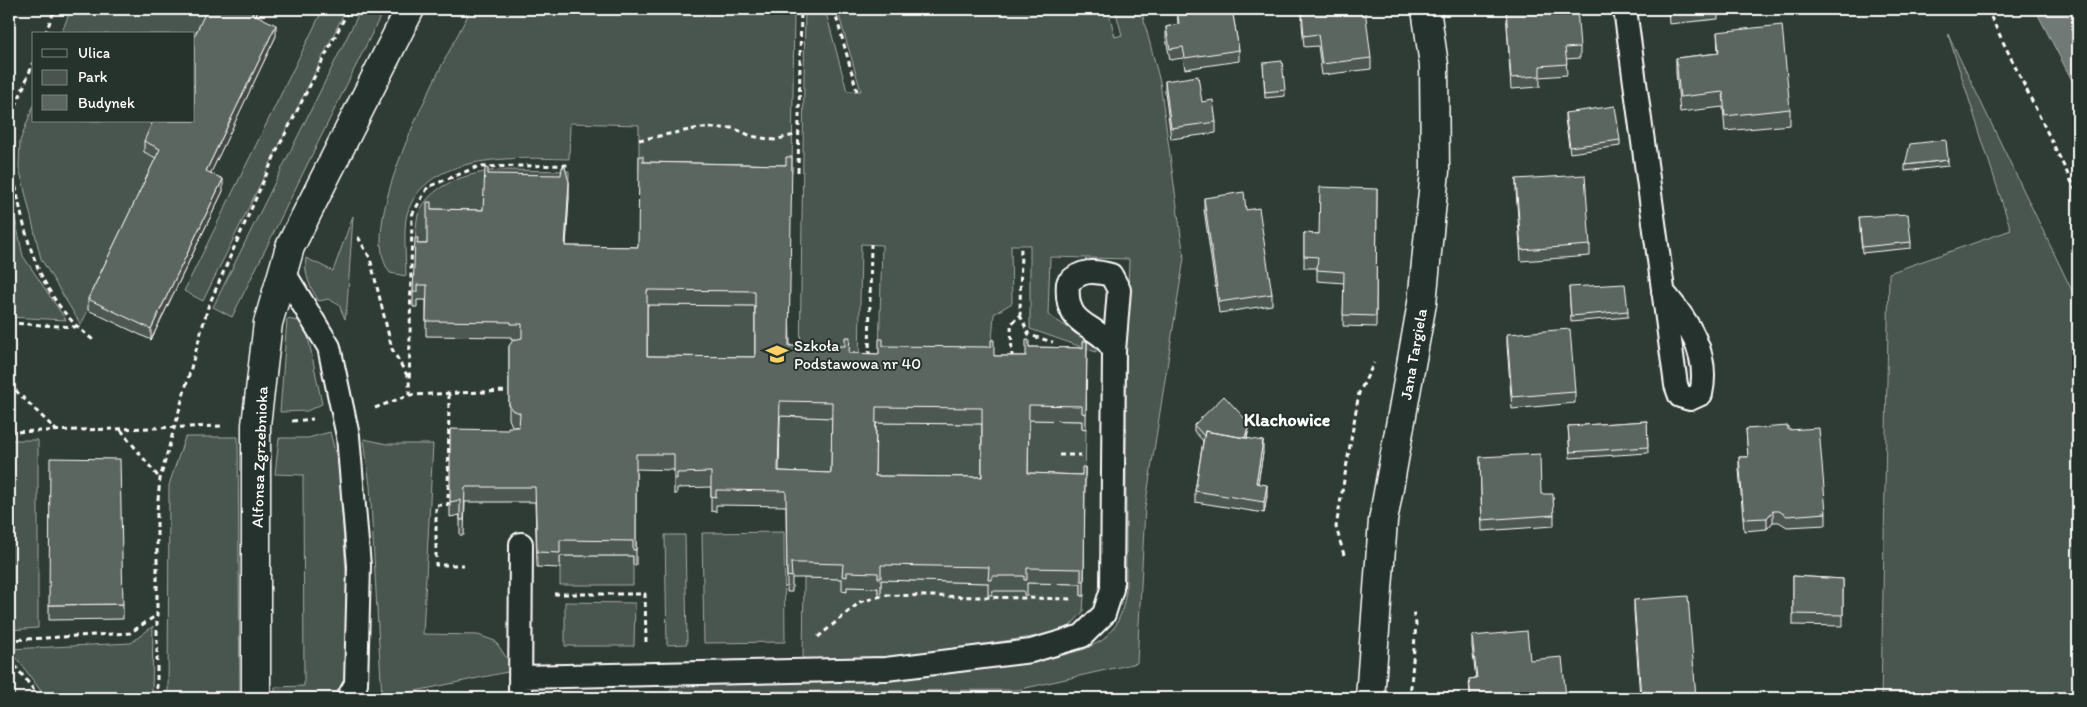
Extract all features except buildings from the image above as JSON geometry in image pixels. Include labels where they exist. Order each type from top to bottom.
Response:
[{"type":"street","name":"Alfonsa Zgrzebnioka","points":[[256,698],[256,425],[268,323],[290,247],[410,9]]},
{"type":"street","name":"Jana Targiela","points":[[1370,698],[1383,521],[1422,303],[1436,171],[1434,65],[1426,9]]},
{"type":"lane","points":[[1625,9],[1663,292]]},
{"type":"lane","points":[[283,271],[329,347],[348,436],[359,566],[356,684],[348,698]]},
{"type":"lane","points":[[521,544],[520,687],[886,669],[1032,652],[1082,636],[1104,614],[1112,589],[1114,351]]},
{"type":"path","points":[[46,32],[55,9]]},
{"type":"path","points":[[157,698],[157,510],[160,479],[176,428],[208,307],[278,148],[349,9]]},
{"type":"path","points":[[798,172],[801,9]]},
{"type":"path","points":[[834,9],[857,91]]},
{"type":"path","points":[[1987,9],[2078,195]]},
{"type":"path","points":[[9,123],[32,66]]},
{"type":"path","points":[[639,140],[699,128],[734,128],[751,136],[774,140],[799,134]]},
{"type":"path","points":[[9,151],[25,237],[44,283],[76,327],[96,342]]},
{"type":"path","points":[[409,395],[412,215],[428,188],[477,167],[569,165]]},
{"type":"path","points":[[358,237],[370,258],[392,349],[408,378]]},
{"type":"path","points":[[869,360],[871,244]]},
{"type":"path","points":[[1021,245],[1020,315],[1029,335],[1055,343]]},
{"type":"path","points":[[1012,362],[1011,324],[1020,315]]},
{"type":"path","points":[[9,323],[76,327]]},
{"type":"path","points":[[9,384],[57,431]]},
{"type":"path","points":[[372,410],[409,395],[508,391]]},
{"type":"path","points":[[449,394],[448,506],[436,505],[436,565],[464,565]]},
{"type":"path","points":[[9,432],[256,425]]},
{"type":"path","points":[[121,429],[160,479]]},
{"type":"path","points":[[1058,454],[1087,455]]},
{"type":"path","points":[[553,594],[645,594],[646,650]]},
{"type":"path","points":[[817,638],[860,602],[885,595],[1074,599]]},
{"type":"path","points":[[9,640],[130,633],[158,615]]},
{"type":"path","points":[[9,658],[40,698]]},
{"type":"green space","points":[[71,9],[212,9],[195,46],[195,32],[62,32]]},
{"type":"green space","points":[[323,9],[346,9],[203,301],[184,291]]},
{"type":"green space","points":[[361,9],[384,9],[232,317],[213,307]]},
{"type":"green space","points":[[471,9],[794,9],[792,172],[639,171],[639,125],[570,123],[569,159],[525,158],[476,162],[453,169],[433,179],[417,194],[407,214],[405,236],[406,276],[390,273],[382,249],[383,218],[392,181],[424,102]]},
{"type":"green space","points":[[805,9],[825,9],[847,91],[861,91],[837,9],[1108,9],[1115,37],[1122,35],[1115,9],[1141,9],[1160,82],[1184,258],[1145,508],[1137,663],[1017,690],[670,692],[672,687],[678,682],[712,684],[885,680],[1048,659],[1085,649],[1103,640],[1116,625],[1122,611],[1126,592],[1126,346],[1129,259],[1050,257],[1048,315],[1096,345],[1096,352],[1030,329],[1030,245],[1011,245],[1012,303],[994,314],[991,355],[879,354],[882,245],[861,244],[859,369],[849,368],[849,352],[800,361]]},
{"type":"green space","points":[[1948,34],[2078,303],[2078,698],[1881,698],[1889,273],[2011,230]]},
{"type":"green space","points":[[32,109],[32,122],[159,122],[160,160],[81,325],[41,259],[19,167],[20,141]]},
{"type":"green space","points":[[499,170],[569,171],[569,197],[483,225],[427,259],[415,254],[418,215],[432,195],[441,187],[463,177]]},
{"type":"green space","points":[[9,189],[23,256],[66,320],[9,317]]},
{"type":"green space","points":[[353,216],[345,319],[339,305],[328,299],[319,301],[310,286],[307,276],[306,258],[333,271]]},
{"type":"green space","points":[[647,305],[755,306],[755,372],[647,371]]},
{"type":"green space","points":[[287,319],[299,321],[307,332],[322,404],[307,411],[280,412]]},
{"type":"green space","points":[[780,416],[832,418],[831,488],[778,486]]},
{"type":"green space","points":[[1029,420],[1082,421],[1082,428],[1086,429],[1085,483],[1028,488]]},
{"type":"green space","points":[[876,423],[982,424],[982,492],[875,491]]},
{"type":"green space","points":[[330,432],[339,468],[348,601],[348,682],[339,698],[275,698],[275,687],[304,686],[303,475],[275,474],[279,438],[308,438]]},
{"type":"green space","points":[[185,437],[238,437],[240,698],[168,698],[169,485]]},
{"type":"green space","points":[[364,439],[387,444],[433,444],[423,634],[478,635],[495,641],[512,666],[512,671],[382,698],[370,486]]},
{"type":"green space","points":[[9,440],[38,440],[38,628],[9,630]]},
{"type":"green space","points":[[784,532],[785,642],[704,643],[702,533]]},
{"type":"green space","points":[[665,535],[685,535],[687,644],[667,645]]},
{"type":"green space","points":[[560,556],[633,556],[633,585],[560,585]]},
{"type":"green space","points":[[804,578],[843,579],[846,592],[847,587],[878,588],[878,593],[881,592],[881,580],[989,583],[992,591],[1027,583],[1081,584],[1081,596],[1084,596],[1083,612],[1070,626],[1055,633],[1032,637],[903,656],[803,659]]},
{"type":"green space","points":[[565,602],[635,603],[634,646],[565,646]]},
{"type":"green space","points":[[153,626],[152,698],[46,698],[10,649],[131,643]]},
{"type":"shaded area","points":[[2035,9],[2078,9],[2078,92]]},
{"type":"place","name":"Szkoła Podstawowa nr 40","points":[[777,354]]},
{"type":"district","name":"Klachowice","points":[[1287,420]]}]
